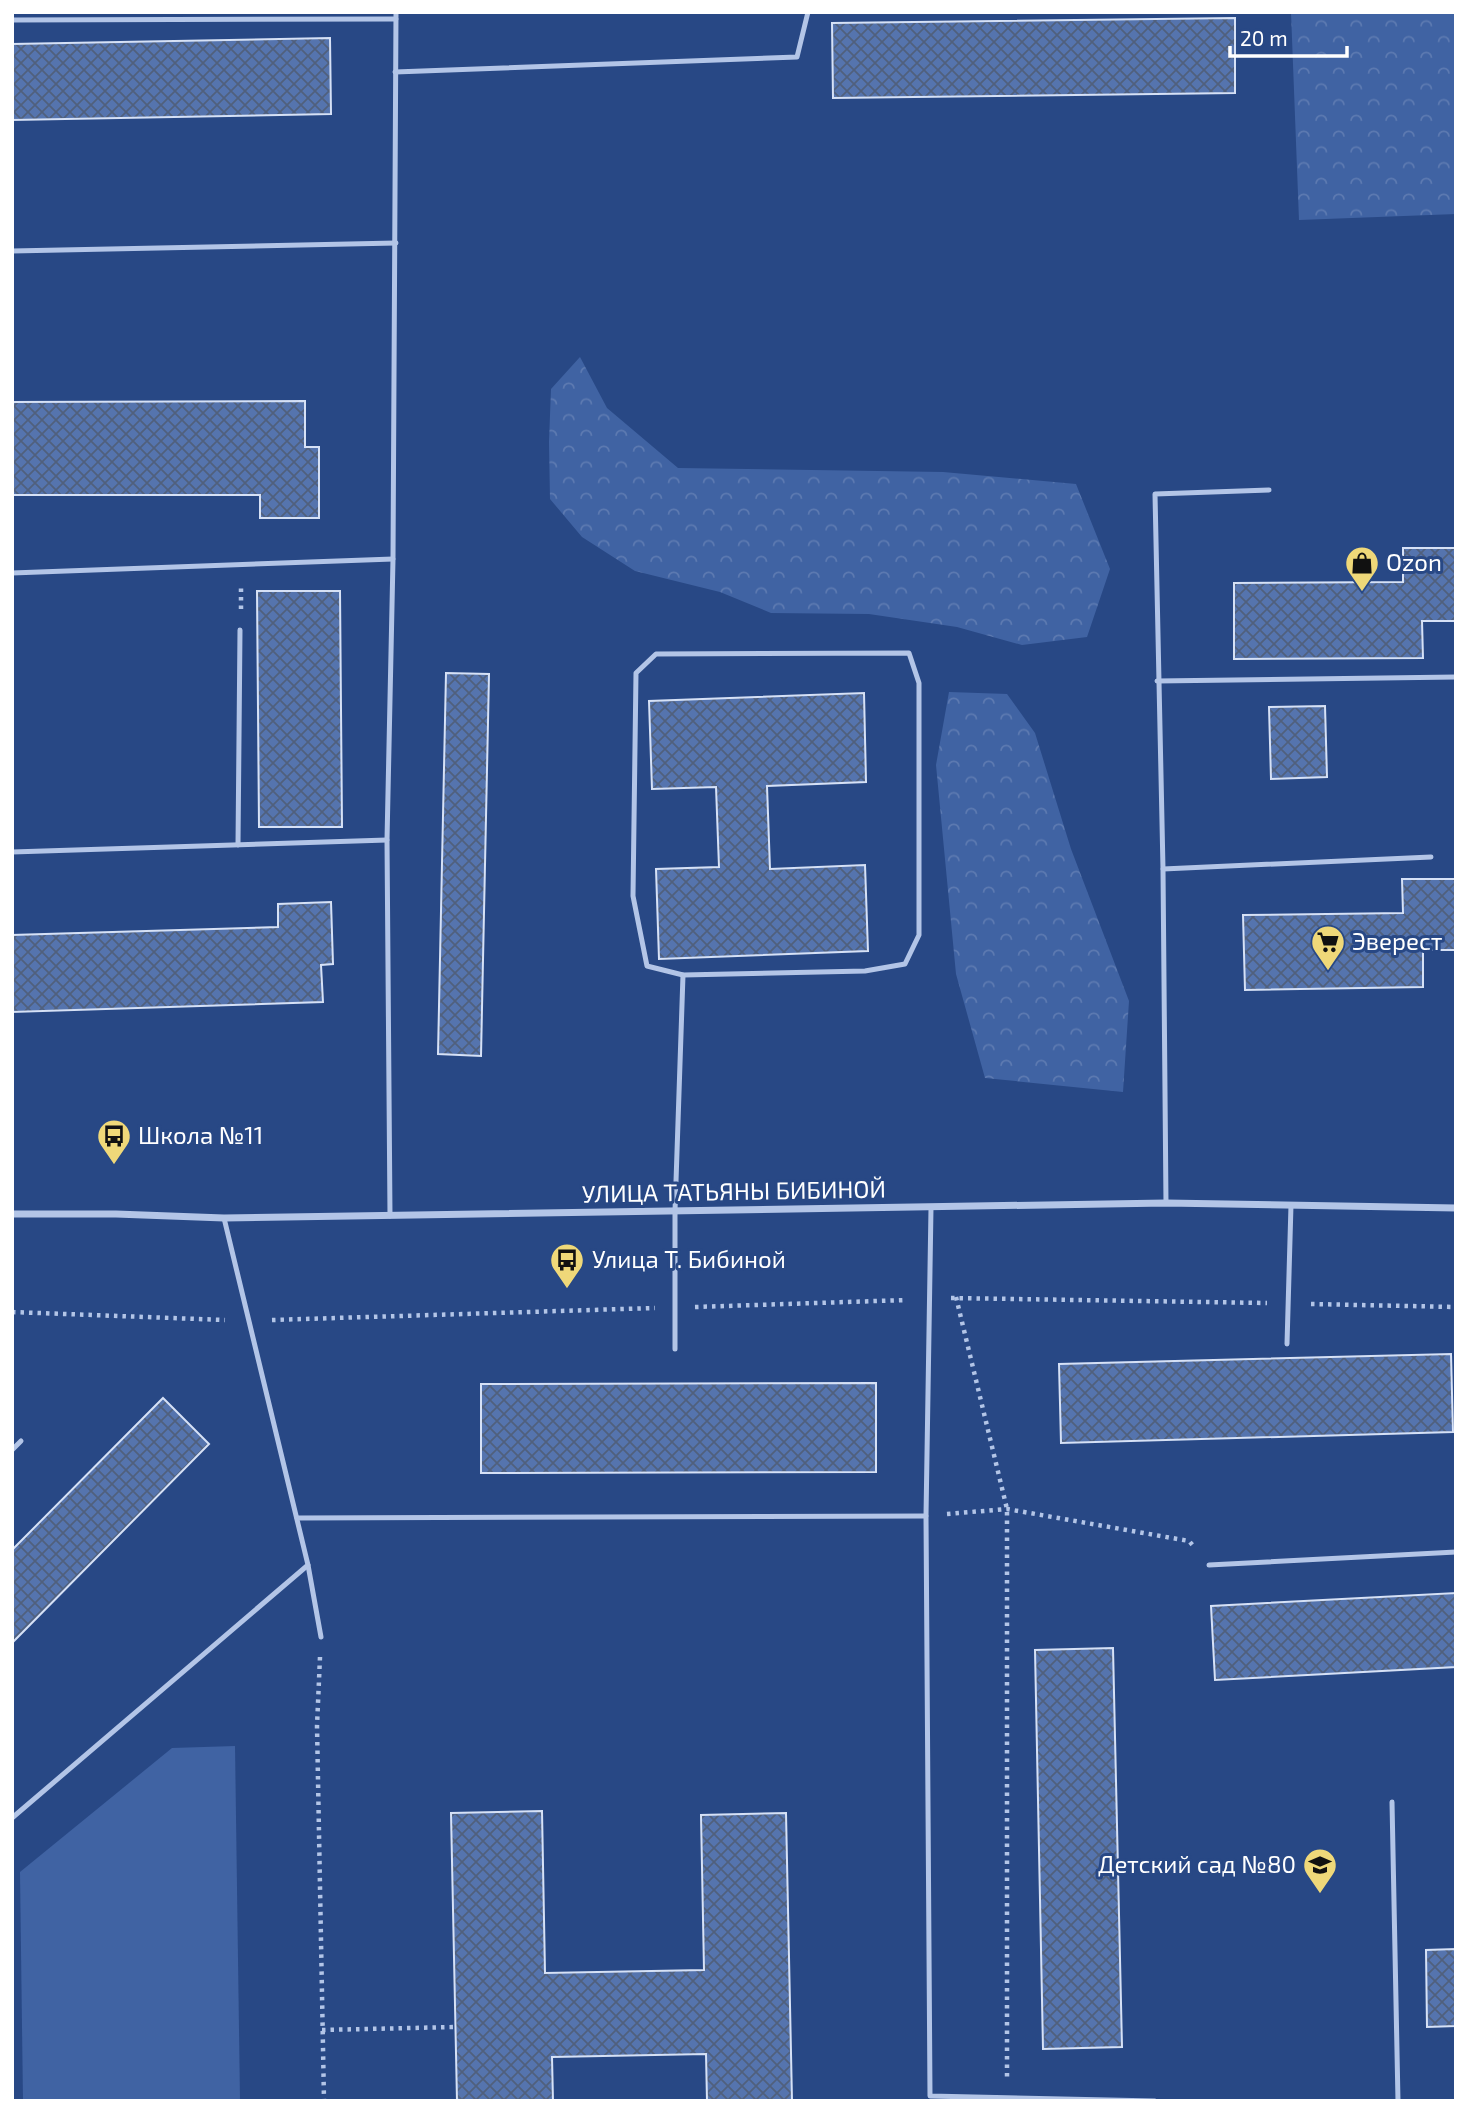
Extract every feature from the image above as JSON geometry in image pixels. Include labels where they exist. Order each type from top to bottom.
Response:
[{"type":"street","name":"УЛИЦА ТАТЬЯНЫ БИБИНОЙ","points":[[12,1214],[224,1218],[1166,1203],[1456,1208]]},
{"type":"lane","points":[[395,72],[797,57],[808,12]]},
{"type":"lane","points":[[12,20],[396,16],[393,559],[387,840],[390,1216]]},
{"type":"lane","points":[[12,251],[396,243]]},
{"type":"lane","points":[[1166,1203],[1163,869],[1155,494],[1269,490]]},
{"type":"lane","points":[[12,573],[393,559]]},
{"type":"lane","points":[[238,845],[240,631]]},
{"type":"lane","points":[[909,653],[919,683],[919,935],[905,964],[865,971],[683,975],[647,966],[633,896],[636,673],[656,654],[909,653]]},
{"type":"lane","points":[[1157,681],[1456,677]]},
{"type":"lane","points":[[12,852],[387,840]]},
{"type":"lane","points":[[1163,869],[1431,858]]},
{"type":"lane","points":[[675,1349],[675,1211],[683,975]]},
{"type":"lane","points":[[1287,1344],[1291,1205]]},
{"type":"lane","points":[[932,1208],[926,1516],[930,2098],[1155,2101]]},
{"type":"lane","points":[[224,1218],[297,1518],[321,1637]]},
{"type":"lane","points":[[12,1450],[21,1441]]},
{"type":"lane","points":[[297,1518],[926,1516]]},
{"type":"lane","points":[[1209,1565],[1456,1552]]},
{"type":"lane","points":[[12,1818],[308,1566]]},
{"type":"lane","points":[[1392,1802],[1398,2101]]},
{"type":"path","points":[[240,631],[242,564]]},
{"type":"path","points":[[956,1297],[1007,1509],[1007,2097]]},
{"type":"path","points":[[12,1312],[247,1320],[956,1297],[1456,1307]]},
{"type":"path","points":[[926,1516],[1007,1509],[1189,1541],[1209,1565]]},
{"type":"path","points":[[321,1637],[317,1726],[324,2101]]},
{"type":"path","points":[[323,2030],[455,2027]]},
{"type":"green space","points":[[1291,12],[1456,12],[1456,214],[1299,220]]},
{"type":"green space","points":[[580,357],[607,408],[678,468],[943,472],[1076,484],[1110,569],[1087,637],[1022,645],[957,627],[869,614],[771,613],[720,592],[635,571],[582,537],[550,499],[551,389]]},
{"type":"green space","points":[[949,692],[1007,694],[1035,733],[1071,849],[1129,1001],[1123,1092],[985,1078],[956,974],[936,765]]},
{"type":"green space","points":[[235,1746],[240,2101],[23,2101],[20,1872],[172,1748]]},
{"type":"building","points":[[1235,18],[1235,93],[833,98],[832,23]]},
{"type":"building","points":[[330,38],[331,114],[12,120],[12,44]]},
{"type":"building","points":[[305,401],[305,447],[319,447],[319,518],[260,518],[260,495],[12,495],[12,402]]},
{"type":"building","points":[[1403,548],[1456,548],[1456,621],[1422,621],[1423,658],[1234,659],[1234,583],[1403,582]]},
{"type":"building","points":[[257,591],[340,591],[342,827],[259,827]]},
{"type":"building","points":[[446,673],[489,674],[481,1056],[438,1054]]},
{"type":"building","points":[[864,693],[866,782],[767,786],[770,869],[865,865],[868,951],[659,959],[656,869],[719,867],[716,787],[652,789],[649,701]]},
{"type":"building","points":[[1325,706],[1327,777],[1271,779],[1269,707]]},
{"type":"building","points":[[1402,879],[1456,879],[1456,950],[1423,950],[1423,987],[1245,990],[1243,915],[1403,913]]},
{"type":"building","points":[[331,902],[333,964],[321,965],[323,1002],[12,1012],[12,935],[278,927],[278,904]]},
{"type":"building","points":[[1451,1354],[1453,1432],[1061,1443],[1059,1364]]},
{"type":"building","points":[[876,1383],[876,1472],[481,1473],[481,1384]]},
{"type":"building","points":[[163,1398],[209,1444],[12,1643],[12,1550]]},
{"type":"building","points":[[1456,1593],[1456,1667],[1215,1680],[1211,1606]]},
{"type":"building","points":[[1113,1648],[1122,2047],[1043,2049],[1035,1650]]},
{"type":"building","points":[[542,1811],[545,1973],[704,1970],[701,1815],[786,1813],[792,2101],[707,2101],[706,2054],[552,2057],[553,2101],[457,2101],[451,1813]]},
{"type":"building","points":[[1456,1949],[1456,2026],[1427,2027],[1426,1950]]},
{"type":"place","name":"Ozon","points":[[1362,593]]},
{"type":"place","name":"Эверест","points":[[1328,972]]},
{"type":"place","name":"Школа №11","points":[[114,1166]]},
{"type":"place","name":"Улица Т. Бибиной","points":[[567,1290]]},
{"type":"place","name":"Детский сад №80","points":[[1320,1895]]}]
